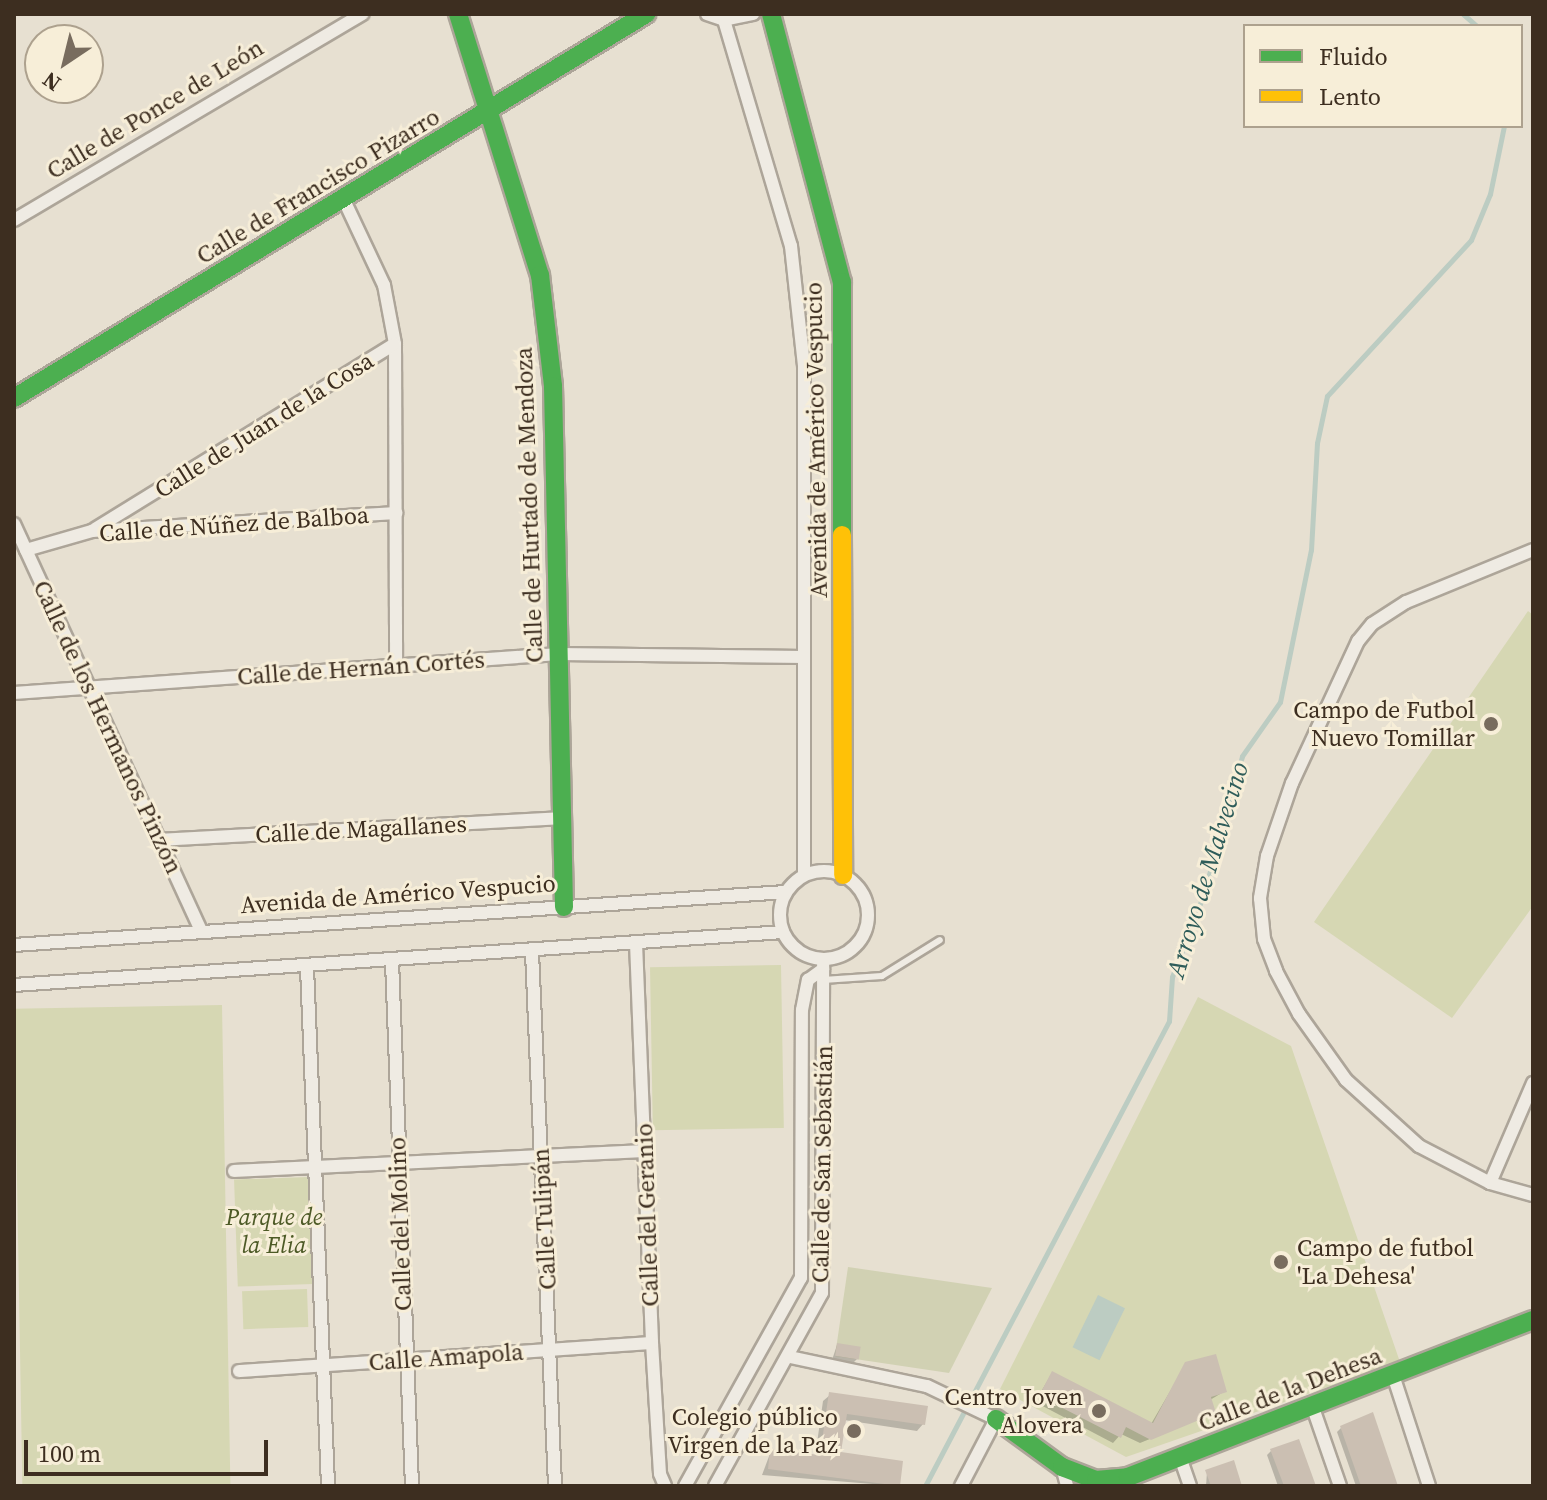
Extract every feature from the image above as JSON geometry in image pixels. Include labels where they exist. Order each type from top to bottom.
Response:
[{"type":"street","name":"Calle de Ponce de León","points":[[14,220],[363,14]]},
{"type":"street","points":[[458,14],[490,109]]},
{"type":"street","name":"Calle de Francisco Pizarro","points":[[14,398],[646,14]]},
{"type":"street","points":[[707,14],[724,20],[753,14]]},
{"type":"street","name":"Avenida de Américo Vespucio","points":[[771,14],[842,282],[843,875]]},
{"type":"street","name":"Avenida de Américo Vespucio","points":[[724,20],[791,246],[804,366],[804,875]]},
{"type":"street","name":"Calle de Hurtado de Mendoza","points":[[490,109],[540,275],[553,386],[564,907]]},
{"type":"street","points":[[343,198],[384,285],[395,344],[396,665]]},
{"type":"street","name":"Calle de Juan de la Cosa","points":[[92,531],[395,344]]},
{"type":"street","name":"Calle de Núñez de Balboa","points":[[26,550],[92,531],[396,513]]},
{"type":"street","name":"Calle de los Hermanos Pinzón","points":[[14,524],[201,931]]},
{"type":"street","points":[[1533,550],[1406,602],[1372,624],[1358,641],[1292,783],[1267,856],[1260,898],[1264,939],[1276,971],[1299,1014],[1346,1080],[1419,1146],[1490,1183],[1533,1195]]},
{"type":"street","name":"Calle de Hernán Cortés","points":[[14,693],[559,654],[804,657]]},
{"type":"street","name":"Calle de Magallanes","points":[[159,840],[562,818]]},
{"type":"street","points":[[685,1486],[801,1278],[802,1010],[808,980],[823,970],[848,952],[865,931],[862,893],[843,875],[804,875],[785,892],[779,912],[783,932],[799,952],[823,970]]},
{"type":"street","name":"Avenida de Américo Vespucio","points":[[14,945],[785,892]]},
{"type":"street","points":[[14,985],[532,952],[783,932]]},
{"type":"street","name":"Calle del Geranio","points":[[636,943],[652,1343],[665,1486]]},
{"type":"street","name":"Calle Tulipán","points":[[532,952],[555,1486]]},
{"type":"street","name":"Calle del Molino","points":[[392,961],[412,1486]]},
{"type":"street","points":[[307,967],[328,1486]]},
{"type":"street","name":"Calle de San Sebastián","points":[[715,1486],[790,1357],[822,1293],[823,970]]},
{"type":"street","points":[[1490,1183],[1533,1083]]},
{"type":"street","points":[[234,1171],[644,1151]]},
{"type":"street","name":"Calle de la Dehesa","points":[[989,1415],[1062,1467],[1096,1480],[1128,1477],[1532,1322]]},
{"type":"street","name":"Calle Amapola","points":[[239,1371],[652,1343]]},
{"type":"street","points":[[790,1357],[947,1394],[989,1415],[961,1486]]},
{"type":"street","points":[[1393,1375],[1429,1486]]},
{"type":"street","points":[[1313,1408],[1340,1486]]},
{"type":"street","points":[[1180,1457],[1190,1486]]},
{"type":"street","points":[[1062,1467],[1067,1486]]},
{"type":"lane","points":[[823,970],[882,976],[940,940]]},
{"type":"green space","points":[[1528,611],[1533,615],[1533,906],[1452,1018],[1314,922]]},
{"type":"green space","points":[[781,965],[784,1128],[653,1130],[650,967]]},
{"type":"green space","points":[[1198,997],[1291,1046],[1400,1362],[1126,1457],[1000,1389]]},
{"type":"green space","points":[[222,1005],[230,1486],[22,1486],[14,1009]]},
{"type":"green space","name":"Parque de la Elia","points":[[309,1177],[313,1284],[238,1287],[234,1180]]},
{"type":"green space","points":[[848,1267],[992,1288],[949,1373],[835,1356]]},
{"type":"green space","points":[[307,1289],[308,1327],[243,1329],[242,1291]]},
{"type":"shaded area","points":[[1098,1295],[1125,1308],[1100,1360],[1073,1347]]},
{"type":"building","points":[[837,1343],[861,1347],[859,1360],[835,1356]]},
{"type":"building","points":[[1216,1354],[1227,1392],[1211,1397],[1216,1413],[1151,1440],[1126,1427],[1121,1438],[1039,1396],[1052,1371],[1153,1423],[1185,1362]]},
{"type":"building","points":[[829,1392],[928,1406],[925,1425],[847,1414],[841,1452],[903,1461],[900,1486],[768,1469],[770,1449],[820,1455]]},
{"type":"building","points":[[1373,1412],[1398,1486],[1361,1486],[1340,1426]]},
{"type":"building","points":[[1299,1439],[1316,1486],[1284,1486],[1270,1449]]},
{"type":"building","points":[[1234,1460],[1242,1486],[1211,1486],[1205,1470]]},
{"type":"waterway","name":"Arroyo de Malvecino","points":[[1463,14],[1475,24]]},
{"type":"waterway","name":"Arroyo de Malvecino","points":[[925,1486],[1169,1021],[1172,977],[1203,896],[1242,756],[1280,702],[1311,550],[1317,443],[1327,396],[1471,240],[1490,194],[1504,128]]},
{"type":"traffic: fast","points":[[458,14],[540,275],[553,386],[564,907]]},
{"type":"traffic: fast","points":[[14,398],[646,14]]},
{"type":"traffic: fast","points":[[771,14],[842,282],[842,535]]},
{"type":"traffic: fast","points":[[996,1419],[1062,1467],[1096,1480],[1128,1477],[1533,1320]]},
{"type":"traffic: slow","points":[[842,535],[843,875]]},
{"type":"place","name":"Campo de Futbol Nuevo Tomillar","points":[[1491,724]]},
{"type":"place","name":"Campo de futbol 'La Dehesa'","points":[[1281,1262]]},
{"type":"place","name":"Centro Joven Alovera","points":[[1099,1411]]},
{"type":"place","name":"Colegio público Virgen de la Paz","points":[[854,1431]]}]
